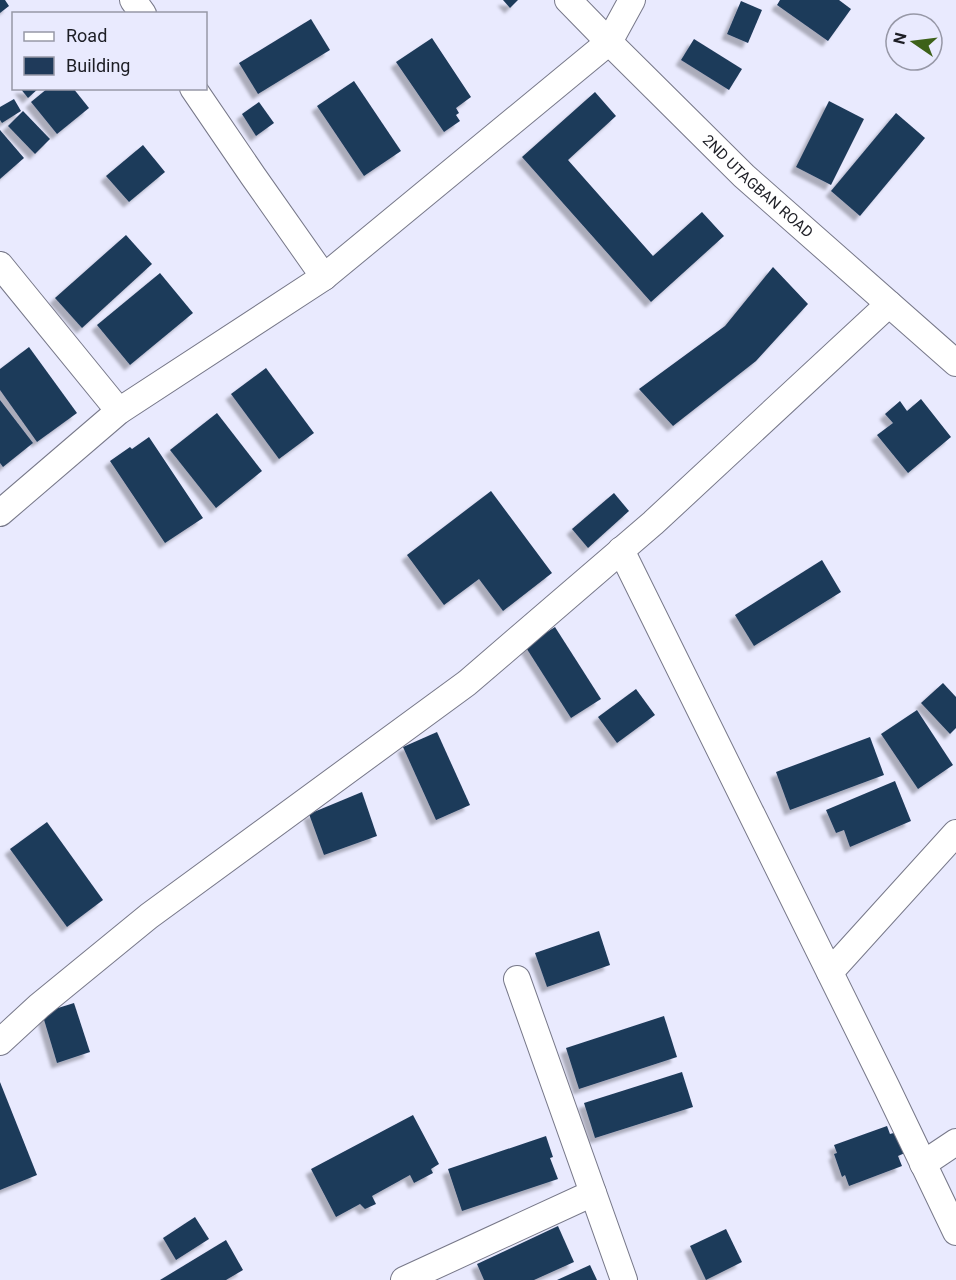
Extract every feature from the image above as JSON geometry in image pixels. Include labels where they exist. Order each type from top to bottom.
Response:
[{"type":"street","name":"2ND UTAGBAN ROAD","points":[[568,0],[744,176],[956,363]]},
{"type":"street","points":[[0,513],[119,411],[324,277],[609,42],[632,0]]},
{"type":"street","points":[[194,90],[324,277]]},
{"type":"street","points":[[0,265],[119,411]]},
{"type":"street","points":[[0,1042],[39,1006],[149,916],[467,683],[653,523],[889,304]]},
{"type":"street","points":[[621,550],[956,1232]]},
{"type":"street","points":[[830,972],[956,833]]},
{"type":"street","points":[[517,979],[624,1280]]},
{"type":"street","points":[[923,1164],[956,1142]]},
{"type":"street","points":[[404,1280],[593,1193]]},
{"type":"building","points":[[0,0],[5,0],[9,6],[0,13]]},
{"type":"building","points":[[503,0],[518,0],[510,8]]},
{"type":"building","points":[[780,0],[839,0],[851,9],[828,41],[777,5]]},
{"type":"building","points":[[741,1],[762,10],[748,43],[727,34]]},
{"type":"building","points":[[311,19],[330,50],[258,94],[239,63]]},
{"type":"building","points":[[432,38],[471,97],[456,108],[459,113],[456,115],[460,121],[444,132],[396,62]]},
{"type":"building","points":[[694,39],[742,69],[729,90],[681,60]]},
{"type":"building","points":[[354,81],[401,151],[364,176],[317,106]]},
{"type":"building","points":[[22,90],[37,90],[28,98]]},
{"type":"building","points":[[46,90],[75,90],[89,108],[57,134],[31,102]]},
{"type":"building","points":[[595,92],[616,116],[568,160],[653,256],[702,212],[724,236],[651,302],[522,157]]},
{"type":"building","points":[[14,99],[21,111],[2,123],[0,107]]},
{"type":"building","points":[[829,101],[864,119],[831,185],[796,167]]},
{"type":"building","points":[[259,102],[274,123],[256,136],[242,114]]},
{"type":"building","points":[[23,111],[50,139],[35,154],[8,126]]},
{"type":"building","points":[[896,113],[925,138],[860,216],[831,191]]},
{"type":"building","points":[[0,130],[24,158],[0,179]]},
{"type":"building","points":[[143,145],[165,172],[129,202],[106,176]]},
{"type":"building","points":[[126,235],[152,264],[82,328],[55,298]]},
{"type":"building","points":[[773,267],[808,304],[756,361],[673,426],[639,389],[725,326]]},
{"type":"building","points":[[160,273],[193,313],[130,365],[97,325]]},
{"type":"building","points":[[29,347],[77,413],[37,442],[0,390],[0,369]]},
{"type":"building","points":[[266,368],[314,433],[279,459],[231,394]]},
{"type":"building","points":[[921,399],[951,437],[908,473],[877,435],[893,423],[885,414],[900,401],[907,411]]},
{"type":"building","points":[[0,400],[33,443],[3,467],[0,463]]},
{"type":"building","points":[[217,413],[262,471],[216,508],[170,450]]},
{"type":"building","points":[[149,437],[203,518],[165,543],[110,461]]},
{"type":"building","points":[[491,491],[552,573],[503,611],[479,579],[444,605],[407,555]]},
{"type":"building","points":[[614,493],[629,511],[588,548],[572,529]]},
{"type":"building","points":[[822,560],[841,592],[754,646],[735,615]]},
{"type":"building","points":[[555,627],[601,699],[571,718],[525,646]]},
{"type":"building","points":[[943,683],[956,697],[956,728],[950,734],[921,703]]},
{"type":"building","points":[[636,689],[655,715],[617,743],[598,717]]},
{"type":"building","points":[[917,710],[953,765],[918,789],[881,734]]},
{"type":"building","points":[[437,732],[470,805],[436,820],[403,747]]},
{"type":"building","points":[[870,737],[884,775],[790,810],[776,772]]},
{"type":"building","points":[[895,781],[911,821],[850,847],[844,830],[836,833],[826,810]]},
{"type":"building","points":[[362,792],[377,836],[324,855],[309,814]]},
{"type":"building","points":[[47,822],[103,900],[67,927],[10,849]]},
{"type":"building","points":[[599,931],[610,965],[547,987],[535,953]]},
{"type":"building","points":[[74,1003],[90,1052],[57,1063],[42,1013]]},
{"type":"building","points":[[664,1016],[677,1057],[579,1089],[566,1048]]},
{"type":"building","points":[[682,1072],[693,1107],[595,1138],[584,1103]]},
{"type":"building","points":[[0,1082],[37,1175],[0,1190]]},
{"type":"building","points":[[413,1115],[439,1164],[431,1169],[433,1173],[414,1183],[410,1175],[372,1196],[376,1204],[365,1209],[360,1204],[336,1217],[311,1169]]},
{"type":"building","points":[[887,1126],[890,1134],[897,1132],[905,1153],[898,1156],[902,1166],[849,1186],[845,1175],[842,1177],[834,1154],[837,1153],[834,1145]]},
{"type":"building","points":[[546,1136],[553,1157],[550,1158],[558,1179],[462,1211],[448,1169]]},
{"type":"building","points":[[195,1217],[209,1239],[176,1260],[163,1238]]},
{"type":"building","points":[[558,1226],[574,1262],[534,1280],[484,1280],[477,1264]]},
{"type":"building","points":[[726,1229],[742,1262],[706,1280],[690,1246]]},
{"type":"building","points":[[226,1240],[243,1270],[226,1280],[160,1280]]},
{"type":"building","points":[[590,1265],[597,1280],[557,1280]]}]
